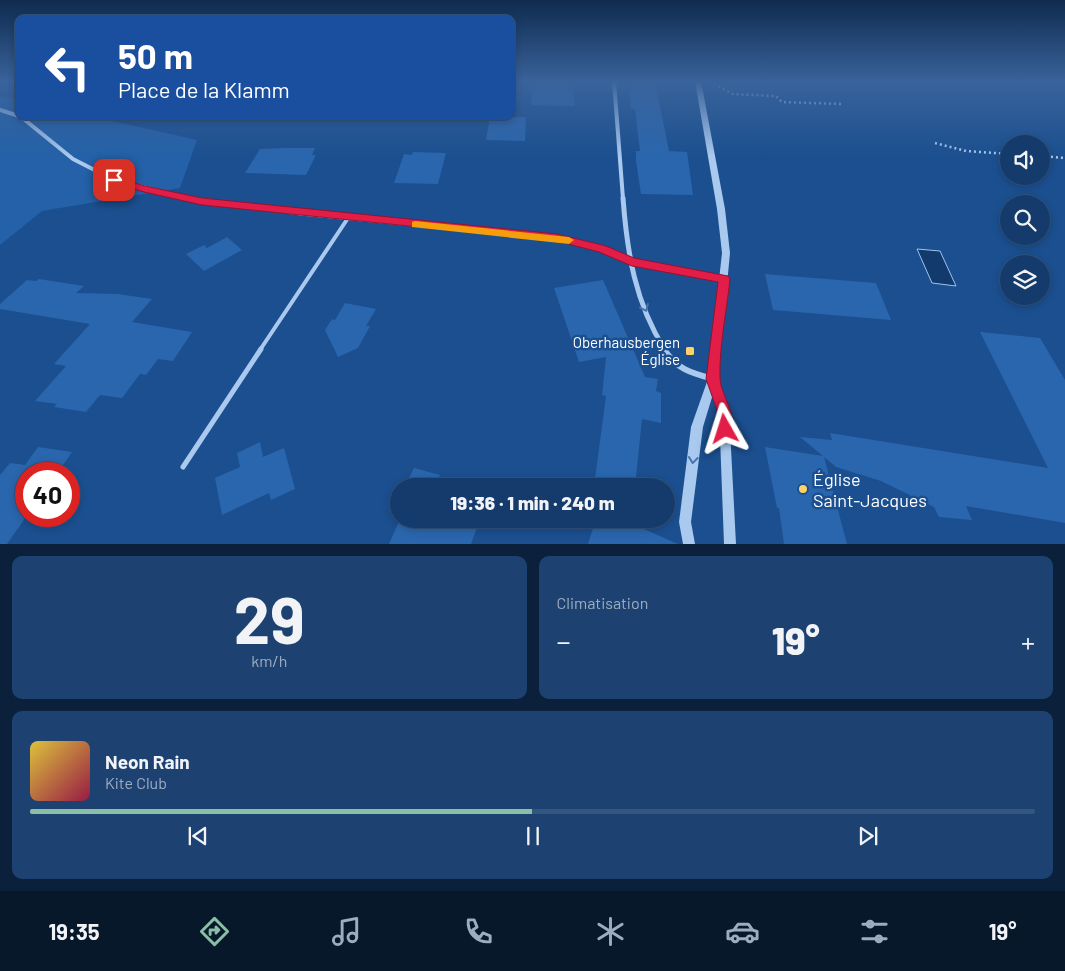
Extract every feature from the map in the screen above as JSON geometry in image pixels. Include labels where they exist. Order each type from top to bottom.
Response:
[{"type":"street","points":[[616,106],[626,245],[632,262],[633,280],[665,352],[674,363],[684,370],[713,379]]},
{"type":"street","points":[[689,544],[685,522],[697,427],[713,379],[726,253],[725,233],[703,106]]},
{"type":"street","points":[[0,110],[15,115]]},
{"type":"street","points":[[24,120],[73,159],[114,180],[144,189],[202,202],[557,238],[602,248],[632,262],[724,279]]},
{"type":"street","points":[[713,379],[724,410],[730,544]]},
{"type":"lane","points":[[183,467],[348,218]]},
{"type":"path","points":[[935,143],[966,151],[1000,153]]},
{"type":"path","points":[[1050,157],[1065,158]]},
{"type":"shaded area","points":[[0,106],[15,106],[15,120],[108,120],[197,140],[180,188],[42,211],[0,245]]},
{"type":"shaded area","points":[[917,249],[940,251],[956,286],[932,283]]},
{"type":"building","points":[[631,106],[660,106],[669,151],[687,152],[693,195],[641,194],[636,161],[636,151],[640,151],[635,109],[631,109]]},
{"type":"building","points":[[515,117],[526,117],[525,141],[486,140],[489,120],[515,120]]},
{"type":"building","points":[[315,148],[312,155],[316,155],[306,175],[245,173],[260,149]]},
{"type":"building","points":[[413,152],[446,153],[438,184],[394,183],[404,154],[412,155]]},
{"type":"building","points":[[227,237],[242,250],[204,271],[186,254],[204,245],[207,248]]},
{"type":"building","points":[[765,274],[876,283],[891,320],[773,310]]},
{"type":"building","points":[[39,279],[84,286],[76,293],[118,294],[152,299],[132,322],[192,332],[173,361],[158,359],[146,375],[140,374],[122,398],[100,395],[86,412],[54,407],[57,404],[35,401],[66,366],[54,364],[90,324],[0,309],[0,304],[27,280],[36,281]]},
{"type":"building","points":[[603,280],[645,377],[658,379],[656,391],[661,393],[661,423],[642,419],[636,478],[595,478],[606,396],[602,395],[606,357],[579,362],[554,288]]},
{"type":"building","points":[[345,303],[376,309],[366,326],[370,326],[358,348],[338,357],[325,330],[332,319],[335,320]]},
{"type":"building","points":[[980,332],[1040,338],[1065,380],[1065,523],[966,506],[972,520],[939,517],[934,507],[881,481],[836,467],[824,457],[847,544],[784,544],[779,508],[777,508],[765,447],[823,456],[800,437],[832,440],[830,433],[1048,468]]},
{"type":"building","points":[[260,442],[263,457],[284,448],[295,489],[271,500],[269,493],[222,515],[215,478],[240,467],[237,453]]},
{"type":"building","points":[[38,447],[72,452],[65,462],[27,462]]},
{"type":"building","points":[[10,463],[15,464],[15,527],[19,527],[7,544],[0,544],[0,475]]},
{"type":"building","points":[[414,468],[440,475],[439,478],[409,478]]},
{"type":"building","points":[[396,528],[477,528],[471,544],[389,544]]},
{"type":"building","points":[[593,528],[641,528],[678,544],[588,544]]},
{"type":"slow traffic","points":[[415,225],[569,240]]},
{"type":"place","name":"Oberhausbergen Église","points":[[690,351]]},
{"type":"place","name":"Église Saint-Jacques","points":[[803,489]]},
{"type":"route","points":[[114,180],[202,202],[402,224],[557,238],[602,248],[632,262],[724,279],[713,379],[724,410],[725,429]]}]
